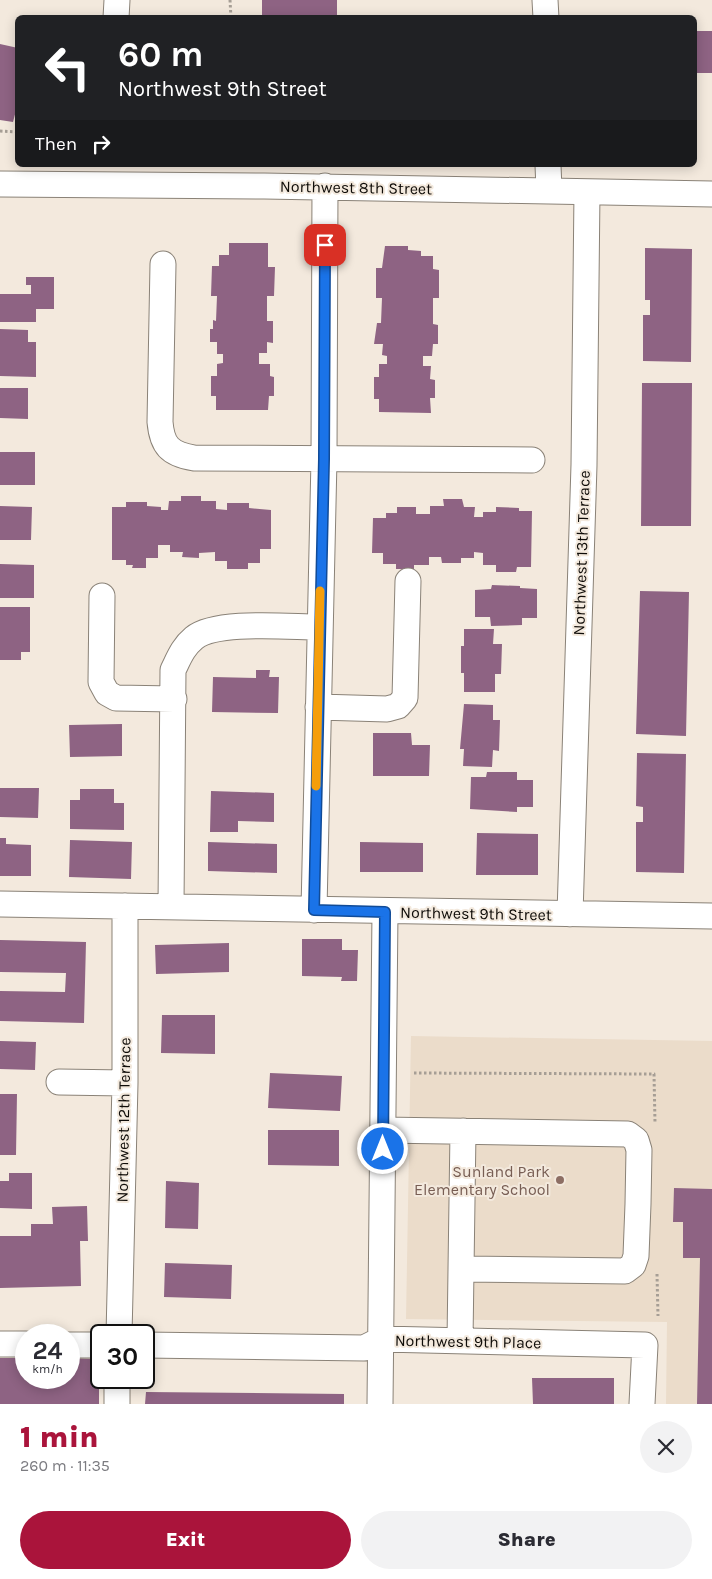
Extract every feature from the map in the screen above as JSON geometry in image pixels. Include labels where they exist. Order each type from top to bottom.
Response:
[{"type":"street","points":[[116,15],[117,0]]},
{"type":"street","points":[[545,0],[546,15]]},
{"type":"street","points":[[548,167],[549,190]]},
{"type":"street","name":"Northwest 8th Street","points":[[0,184],[192,175],[325,186],[712,194]]},
{"type":"street","points":[[314,910],[324,459],[325,186]]},
{"type":"street","name":"Northwest 13th Terrace","points":[[570,914],[584,465],[587,192]]},
{"type":"street","points":[[163,264],[161,436],[167,446],[179,456],[194,458],[532,460]]},
{"type":"street","points":[[318,707],[387,709],[398,706],[405,698],[408,581]]},
{"type":"street","points":[[102,596],[101,682],[107,693],[116,698],[174,700]]},
{"type":"street","points":[[171,906],[173,670],[183,648],[194,637],[207,630],[225,627],[319,626]]},
{"type":"street","name":"Northwest 9th Street","points":[[0,904],[171,906],[385,912],[712,916]]},
{"type":"street","name":"Northwest 12th Terrace","points":[[119,1324],[125,1084],[125,906]]},
{"type":"street","points":[[380,1404],[385,912]]},
{"type":"street","points":[[59,1082],[125,1084]]},
{"type":"street","points":[[383,1130],[628,1134],[636,1140],[638,1150],[636,1256],[633,1265],[625,1271],[461,1269]]},
{"type":"street","points":[[460,1341],[463,1131]]},
{"type":"street","name":"Northwest 9th Place","points":[[155,1345],[364,1348],[382,1339],[645,1345],[642,1404]]},
{"type":"street","points":[[0,1344],[15,1344]]},
{"type":"street","points":[[117,1389],[117,1404]]},
{"type":"path","points":[[230,0],[231,15]]},
{"type":"path","points":[[0,131],[15,132]]},
{"type":"shaded area","name":"Sunland Park Elementary School","points":[[411,1036],[712,1041],[712,1404],[666,1404],[667,1322],[406,1319]]},
{"type":"building","points":[[262,0],[337,0],[337,15],[262,15]]},
{"type":"building","points":[[697,31],[712,31],[712,73],[697,73]]},
{"type":"building","points":[[0,44],[15,47],[15,114],[13,122],[0,120]]},
{"type":"building","points":[[229,243],[268,243],[268,267],[275,267],[274,296],[267,296],[267,321],[273,321],[273,343],[267,342],[267,353],[259,353],[259,364],[270,364],[270,376],[274,377],[274,396],[269,396],[268,410],[216,410],[216,396],[211,396],[211,376],[217,376],[217,364],[223,363],[223,354],[217,354],[217,342],[210,342],[210,329],[213,329],[213,320],[216,321],[217,296],[211,296],[212,266],[219,266],[219,255],[229,255]]},
{"type":"building","points":[[385,246],[408,246],[408,250],[421,251],[421,256],[433,256],[433,269],[439,270],[439,298],[433,298],[433,324],[438,325],[438,344],[433,344],[432,356],[423,356],[423,366],[431,366],[430,379],[435,380],[435,398],[430,398],[431,413],[379,412],[379,399],[374,399],[374,377],[379,377],[379,364],[387,364],[387,356],[382,355],[383,344],[374,344],[377,323],[381,323],[382,298],[376,298],[376,268],[382,268]]},
{"type":"building","points":[[645,248],[692,249],[691,362],[643,361],[643,315],[650,315],[650,300],[645,300]]},
{"type":"building","points":[[26,277],[54,277],[54,309],[36,309],[36,322],[0,322],[0,294],[31,294],[31,285],[26,285]]},
{"type":"building","points":[[0,329],[28,330],[28,342],[36,342],[36,377],[0,376]]},
{"type":"building","points":[[642,383],[692,383],[691,526],[641,526]]},
{"type":"building","points":[[0,388],[28,388],[28,419],[0,418]]},
{"type":"building","points":[[0,452],[35,452],[35,485],[0,485]]},
{"type":"building","points":[[181,496],[201,496],[201,501],[216,501],[216,509],[227,510],[227,503],[249,503],[249,508],[271,510],[271,549],[260,549],[260,563],[248,563],[248,569],[227,569],[227,561],[215,561],[215,552],[199,553],[199,558],[182,557],[183,552],[170,552],[170,545],[158,545],[158,558],[146,558],[146,568],[132,568],[133,565],[126,565],[126,560],[112,560],[112,507],[126,507],[126,502],[147,502],[147,506],[161,507],[161,510],[168,510],[169,501],[181,501]]},
{"type":"building","points":[[443,499],[462,499],[464,507],[475,507],[474,517],[483,517],[483,512],[496,512],[496,507],[519,508],[519,511],[532,511],[531,567],[517,567],[516,572],[496,572],[496,565],[483,565],[483,553],[474,552],[474,558],[461,558],[461,563],[442,563],[441,557],[429,557],[429,565],[414,565],[414,569],[396,569],[396,564],[383,564],[383,553],[372,553],[373,518],[386,518],[386,513],[397,513],[397,507],[416,507],[416,514],[430,514],[430,506],[444,506]]},
{"type":"building","points":[[0,506],[32,507],[31,540],[0,540]]},
{"type":"building","points":[[0,564],[34,565],[34,598],[0,598]]},
{"type":"building","points":[[492,585],[537,589],[537,618],[522,618],[522,625],[491,626],[490,617],[475,617],[475,590],[491,589]]},
{"type":"building","points":[[640,591],[689,592],[686,736],[636,734]]},
{"type":"building","points":[[0,607],[30,607],[30,652],[21,652],[21,660],[0,660]]},
{"type":"building","points":[[464,629],[494,629],[493,644],[502,644],[501,674],[495,674],[495,692],[464,692],[464,673],[461,673],[461,646],[464,646]]},
{"type":"building","points":[[256,670],[270,670],[269,677],[279,677],[278,713],[212,712],[213,677],[256,678]]},
{"type":"building","points":[[464,704],[493,705],[493,720],[500,720],[499,751],[493,750],[492,767],[463,766],[464,749],[460,749]]},
{"type":"building","points":[[122,724],[122,756],[70,757],[69,725]]},
{"type":"building","points":[[373,733],[411,733],[412,745],[430,745],[429,776],[373,776]]},
{"type":"building","points":[[637,753],[686,754],[684,873],[636,872],[636,822],[643,822],[643,807],[636,806]]},
{"type":"building","points":[[487,772],[517,772],[517,780],[533,780],[533,807],[517,807],[517,812],[470,809],[471,777],[486,777]]},
{"type":"building","points":[[0,788],[39,788],[38,818],[0,817]]},
{"type":"building","points":[[80,789],[114,789],[114,803],[124,803],[124,830],[70,829],[70,800],[80,800]]},
{"type":"building","points":[[211,791],[274,793],[274,822],[238,821],[238,832],[210,832]]},
{"type":"building","points":[[477,833],[538,834],[538,875],[476,875]]},
{"type":"building","points":[[0,838],[6,838],[6,844],[31,845],[31,876],[0,876]]},
{"type":"building","points":[[70,840],[132,842],[131,879],[69,877]]},
{"type":"building","points":[[208,842],[277,844],[277,873],[208,871]]},
{"type":"building","points":[[360,842],[423,843],[423,872],[360,872]]},
{"type":"building","points":[[302,939],[342,939],[342,950],[358,950],[357,981],[341,981],[342,977],[302,976]]},
{"type":"building","points":[[0,940],[86,942],[84,1023],[0,1021],[0,991],[65,992],[66,973],[0,972]]},
{"type":"building","points":[[229,943],[229,972],[156,974],[155,945]]},
{"type":"building","points":[[162,1015],[215,1015],[215,1054],[161,1053]]},
{"type":"building","points":[[0,1041],[36,1042],[35,1070],[0,1069]]},
{"type":"building","points":[[270,1073],[342,1076],[340,1111],[268,1108]]},
{"type":"building","points":[[0,1094],[17,1094],[16,1155],[0,1155]]},
{"type":"building","points":[[268,1130],[339,1130],[339,1166],[268,1165]]},
{"type":"building","points":[[9,1173],[32,1173],[32,1209],[0,1208],[0,1181],[9,1181]]},
{"type":"building","points":[[166,1181],[199,1183],[198,1229],[165,1228]]},
{"type":"building","points":[[674,1188],[712,1189],[712,1404],[697,1404],[700,1258],[683,1258],[683,1222],[673,1222]]},
{"type":"building","points":[[87,1206],[88,1241],[80,1241],[81,1286],[0,1288],[0,1236],[31,1236],[31,1224],[53,1224],[52,1207]]},
{"type":"building","points":[[165,1263],[232,1265],[231,1299],[164,1297]]},
{"type":"building","points":[[0,1358],[15,1358],[15,1389],[80,1389],[80,1358],[90,1359],[90,1389],[99,1389],[99,1404],[0,1404]]},
{"type":"building","points":[[532,1378],[614,1378],[614,1404],[533,1404]]},
{"type":"building","points":[[146,1392],[344,1394],[344,1404],[145,1404]]},
{"type":"slow traffic","points":[[316,786],[320,591]]},
{"type":"place","name":"Sunland Park Elementary School","points":[[560,1180]]},
{"type":"route","points":[[325,245],[324,459],[314,910],[385,912],[383,1149]]}]
